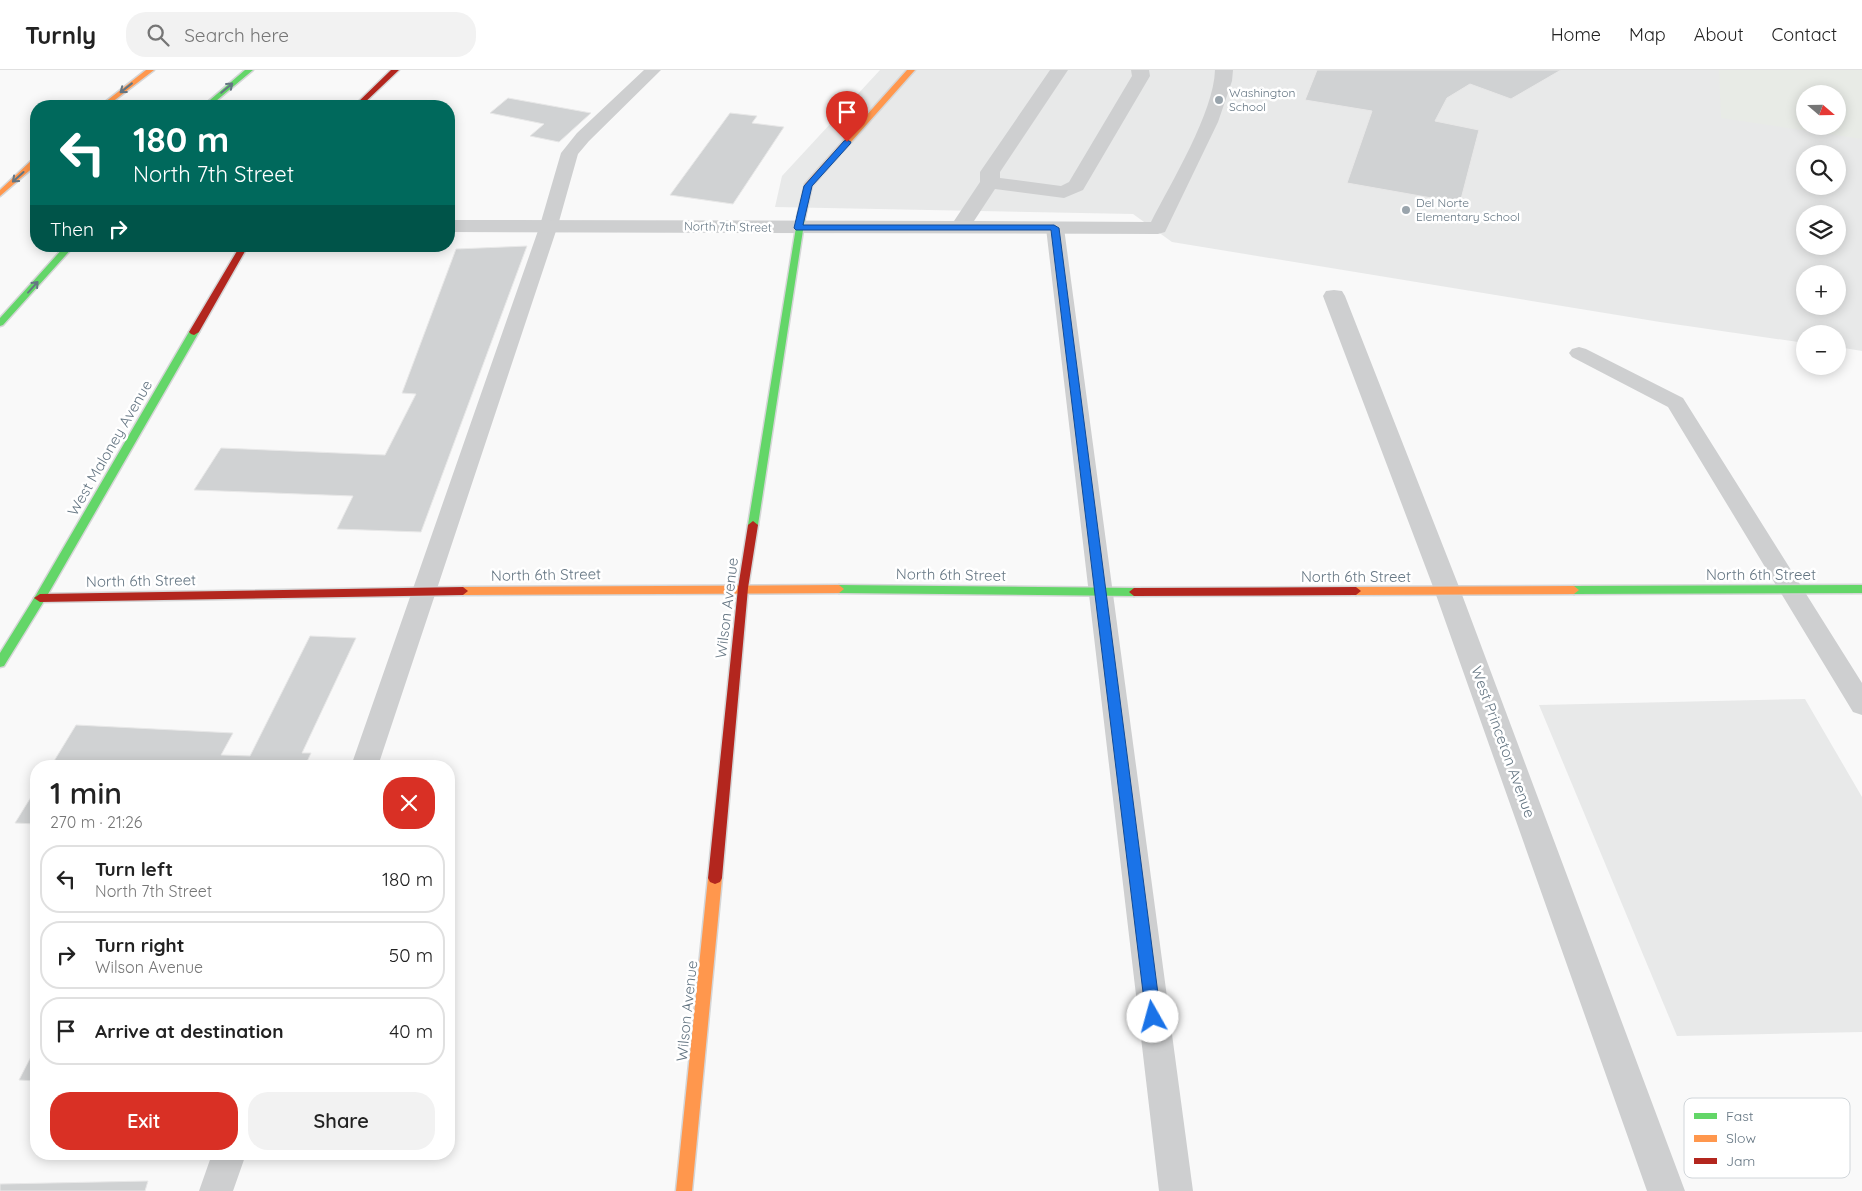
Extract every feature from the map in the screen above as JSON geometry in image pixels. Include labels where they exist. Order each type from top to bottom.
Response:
[{"type":"main road","points":[[111,100],[150,70]]},
{"type":"main road","points":[[213,100],[249,70]]},
{"type":"main road","points":[[363,100],[395,70]]},
{"type":"main road","name":"Wilson Avenue","points":[[684,1191],[744,588],[799,228],[808,186],[911,70]]},
{"type":"main road","points":[[0,194],[30,166]]},
{"type":"main road","points":[[0,323],[65,252]]},
{"type":"main road","name":"West Maloney Avenue","points":[[0,663],[40,598],[241,252]]},
{"type":"main road","name":"North 6th Street","points":[[40,598],[424,591],[744,588],[1099,592],[1862,589]]},
{"type":"street","points":[[960,228],[990,182],[990,172],[1059,70]]},
{"type":"street","points":[[990,182],[1064,192],[1076,186],[1141,76],[1140,70]]},
{"type":"street","name":"North 7th Street","points":[[455,226],[1158,228],[1215,108],[1226,76],[1224,70]]},
{"type":"street","name":"West Princeton Avenue","points":[[1334,296],[1448,592],[1666,1191]]},
{"type":"lane","points":[[366,760],[549,225],[570,153],[583,137],[653,70]]},
{"type":"lane","points":[[1054,228],[1176,1191]]},
{"type":"lane","points":[[1579,354],[1676,403],[1793,590],[1862,705]]},
{"type":"lane","points":[[216,1191],[227,1160]]},
{"type":"shaded area","name":"Del Norte Elementary School","points":[[880,70],[1862,70],[1862,351],[1846,348],[1846,325],[1796,325],[1796,342],[1660,322],[1172,242],[1133,214],[775,207],[782,176]]},
{"type":"shaded area","points":[[1719,70],[1862,70],[1862,139],[1835,135],[1846,135],[1846,85],[1796,85],[1796,129],[1721,118]]},
{"type":"shaded area","points":[[1805,699],[1862,797],[1862,1032],[1677,1036],[1539,705]]},
{"type":"building","name":"Washington School","points":[[1317,70],[1561,70],[1511,99],[1470,84],[1447,98],[1435,121],[1479,130],[1460,203],[1347,183],[1372,111],[1305,100]]},
{"type":"building","points":[[508,98],[591,113],[559,142],[530,136],[544,124],[490,113]]},
{"type":"building","points":[[730,113],[757,116],[752,123],[784,127],[733,204],[670,195]]},
{"type":"building","points":[[527,246],[421,532],[337,529],[353,496],[194,490],[221,448],[385,455],[416,394],[402,393],[456,249]]},
{"type":"building","points":[[310,636],[356,638],[302,753],[311,753],[308,760],[55,760],[76,725],[233,733],[221,755],[250,756]]},
{"type":"building","points":[[30,799],[30,824],[15,823]]},
{"type":"building","points":[[30,1059],[30,1081],[19,1080]]},
{"type":"building","points":[[148,1181],[145,1191],[0,1191],[0,1184]]},
{"type":"traffic: fast","points":[[213,100],[249,70]]},
{"type":"traffic: fast","points":[[753,525],[801,217]]},
{"type":"traffic: fast","points":[[0,323],[65,252]]},
{"type":"traffic: fast","points":[[0,663],[40,598],[194,332]]},
{"type":"traffic: fast","points":[[839,589],[1134,592]]},
{"type":"traffic: fast","points":[[1574,590],[1862,589]]},
{"type":"traffic: slow","points":[[111,100],[150,70]]},
{"type":"traffic: slow","points":[[801,217],[808,186],[911,70]]},
{"type":"traffic: slow","points":[[0,194],[30,166]]},
{"type":"traffic: slow","points":[[463,591],[839,589]]},
{"type":"traffic: slow","points":[[1356,591],[1574,590]]},
{"type":"traffic: slow","points":[[684,1191],[715,878]]},
{"type":"traffic: jam","points":[[363,100],[395,70]]},
{"type":"traffic: jam","points":[[194,332],[241,252]]},
{"type":"traffic: jam","points":[[715,878],[743,588],[753,525]]},
{"type":"traffic: jam","points":[[40,598],[463,591]]},
{"type":"traffic: jam","points":[[1134,592],[1356,591]]},
{"type":"place","name":"Washington School","points":[[1219,100]]},
{"type":"place","name":"Del Norte Elementary School","points":[[1406,210]]},
{"type":"route","points":[[847,142],[808,186],[799,228],[1054,228],[1153,1017]]}]
